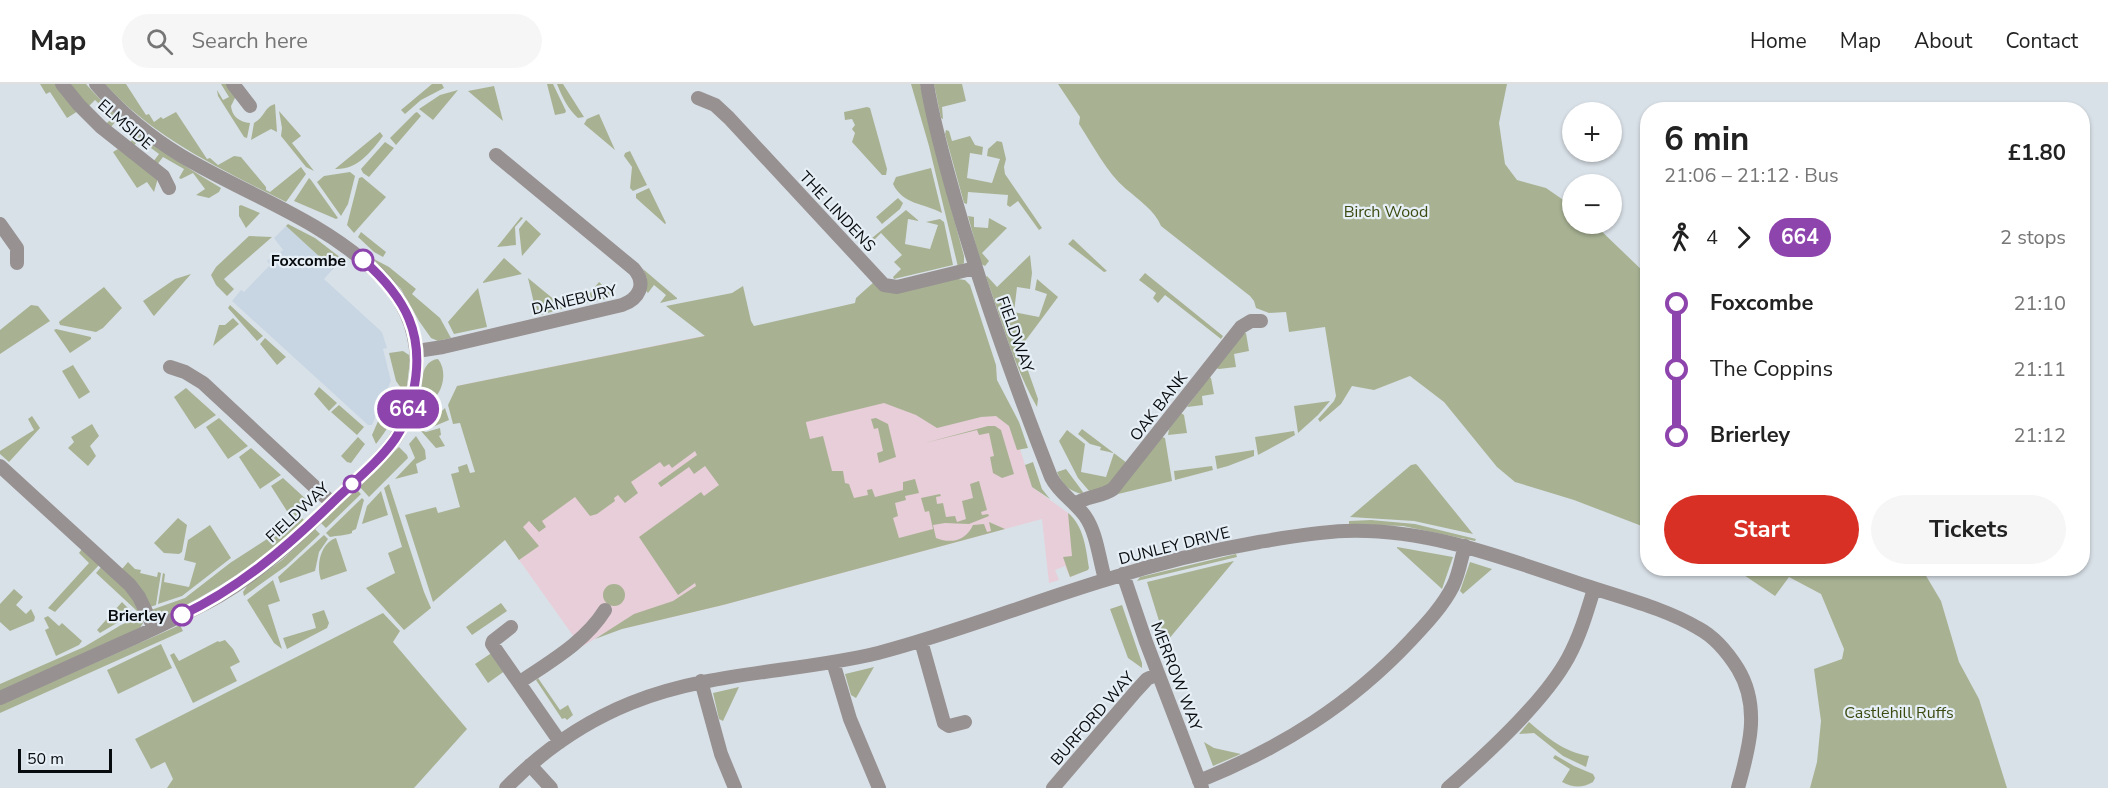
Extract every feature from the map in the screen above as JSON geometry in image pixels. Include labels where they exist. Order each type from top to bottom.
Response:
[{"type":"street","name":"ELMSIDE","points":[[62,84],[101,127],[163,176],[169,188]]},
{"type":"street","name":"FIELDWAY","points":[[0,698],[201,606],[232,588],[287,546],[379,458],[397,435],[412,398],[416,376],[417,351],[410,320],[386,281],[356,254],[318,227],[176,152],[132,120],[96,84]]},
{"type":"street","points":[[233,84],[250,106]]},
{"type":"street","name":"FIELDWAY","points":[[927,84],[943,155],[975,268],[1051,477],[1059,490],[1075,504],[1090,525],[1105,579]]},
{"type":"street","name":"THE LINDENS","points":[[698,98],[715,105],[729,118],[884,285],[897,287],[975,268]]},
{"type":"street","name":"DANEBURY","points":[[417,351],[622,305],[639,293],[640,281],[634,269],[496,155]]},
{"type":"street","points":[[0,224],[17,248],[18,263]]},
{"type":"street","name":"OAK BANK","points":[[1075,504],[1107,494],[1113,489],[1241,327],[1251,321],[1261,321]]},
{"type":"street","points":[[170,367],[185,372],[202,383],[332,502]]},
{"type":"street","points":[[0,466],[130,585],[139,597],[154,628]]},
{"type":"street","name":"DUNLEY DRIVE","points":[[506,788],[530,765],[560,742],[598,719],[626,705],[669,690],[700,681],[833,662],[878,652],[1123,574],[1234,546],[1331,532],[1398,533],[1465,546],[1668,614],[1699,628],[1709,635],[1732,661],[1746,687],[1751,710],[1751,737],[1738,788]]},
{"type":"street","points":[[1200,784],[1283,743],[1330,712],[1377,674],[1429,621],[1447,596],[1457,576],[1465,546]]},
{"type":"street","name":"MERROW WAY","points":[[1123,574],[1200,784]]},
{"type":"street","points":[[1448,788],[1504,735],[1557,675],[1574,647],[1594,589]]},
{"type":"street","points":[[520,682],[579,640],[594,627],[605,610]]},
{"type":"street","points":[[511,627],[492,642],[560,742]]},
{"type":"street","points":[[921,640],[944,723],[949,726],[964,722]]},
{"type":"street","points":[[833,662],[849,719],[879,788]]},
{"type":"street","name":"BURFORD WAY","points":[[1053,788],[1142,684],[1158,674]]},
{"type":"street","points":[[700,681],[721,754],[735,788]]},
{"type":"street","points":[[530,765],[550,788]]},
{"type":"shaded area","points":[[286,226],[333,269],[324,279],[382,332],[387,348],[383,349],[391,381],[372,425],[368,425],[232,301],[270,265],[267,261],[270,258],[272,259],[283,250],[274,238]]},
{"type":"shaded area","points":[[752,326],[1009,414],[1032,487],[1071,515],[1076,575],[1070,577],[1065,566],[1055,570],[1059,580],[1049,583],[1042,519],[723,605],[613,631],[583,646],[574,637],[505,540],[457,386]]},
{"type":"green space","points":[[40,84],[56,84],[78,111],[67,118],[50,92],[46,94]]},
{"type":"green space","points":[[69,84],[86,84],[132,128],[166,154],[221,188],[219,192],[209,198],[196,195],[205,189],[193,173],[179,178],[184,169],[163,157],[157,165],[153,162],[159,154],[139,139],[133,147],[129,144],[135,136],[117,120],[110,128],[106,124],[113,117],[95,100],[88,107]]},
{"type":"green space","points":[[105,84],[126,84],[146,115],[149,114],[154,122],[176,112],[207,159],[210,158],[218,165],[234,156],[241,157],[266,187],[266,190],[270,192],[301,167],[306,174],[286,202],[213,165],[167,137],[124,104]]},
{"type":"green space","points":[[221,84],[226,84],[236,96],[231,106],[235,116],[250,123],[247,138],[244,137],[218,96],[217,90],[223,100],[229,97]]},
{"type":"green space","points":[[432,84],[442,84],[444,88],[421,100],[405,114],[401,110]]},
{"type":"green space","points":[[547,84],[553,84],[565,113],[555,115]]},
{"type":"green space","points":[[557,84],[563,84],[584,117],[578,118],[571,111]]},
{"type":"green space","points":[[911,84],[920,84],[964,256],[964,263],[958,267],[929,146]]},
{"type":"green space","points":[[934,84],[962,84],[966,101],[942,107],[943,119],[941,118]]},
{"type":"green space","name":"Birch Wood","points":[[1058,84],[1507,84],[1499,123],[1505,164],[1517,180],[1546,188],[1562,199],[1562,234],[1604,234],[1640,268],[1640,525],[1574,500],[1515,482],[1497,467],[1444,402],[1410,376],[1374,390],[1352,386],[1341,404],[1320,422],[1318,419],[1336,396],[1325,327],[1289,332],[1286,312],[1269,313],[1256,308],[1250,296],[1161,226],[1150,210],[1119,182],[1106,166],[1079,124],[1080,117]]},
{"type":"green space","points":[[494,86],[503,121],[468,91]]},
{"type":"green space","points":[[458,90],[433,120],[419,109],[440,95]]},
{"type":"green space","points":[[275,104],[277,132],[271,129],[251,140],[254,123],[269,107]]},
{"type":"green space","points":[[870,108],[887,169],[886,175],[882,175],[852,142],[855,133],[852,129],[855,125],[852,119],[845,120],[844,112]]},
{"type":"green space","points":[[279,111],[301,136],[292,143],[314,171],[306,167],[281,136]]},
{"type":"green space","points":[[417,112],[421,116],[396,145],[390,138]]},
{"type":"green space","points":[[599,114],[615,150],[584,124],[587,119]]},
{"type":"green space","points":[[946,130],[949,131],[952,141],[970,136],[975,145],[983,147],[982,155],[970,153],[967,178],[992,183],[1000,159],[987,156],[988,149],[997,141],[1002,142],[1006,159],[1005,174],[1042,228],[1039,230],[1018,201],[1010,207],[1007,205],[1008,195],[968,192],[967,204],[964,203],[945,134]]},
{"type":"green space","points":[[380,132],[383,136],[362,159],[350,167],[335,169]]},
{"type":"green space","points":[[385,142],[394,148],[369,177],[361,169]]},
{"type":"green space","points":[[118,149],[158,178],[154,192],[147,182],[137,188],[113,152]]},
{"type":"green space","points":[[630,151],[647,185],[633,191],[630,188],[632,167],[624,156]]},
{"type":"green space","points":[[931,168],[942,213],[908,200],[897,191],[893,184],[896,177]]},
{"type":"green space","points":[[350,172],[355,176],[348,204],[341,216],[317,182],[324,176]]},
{"type":"green space","points":[[362,177],[386,197],[354,233],[347,225],[359,178]]},
{"type":"green space","points":[[309,178],[338,218],[294,201]]},
{"type":"green space","points":[[649,188],[665,224],[636,198],[636,194]]},
{"type":"green space","points":[[898,198],[903,203],[900,209],[882,224],[876,217]]},
{"type":"green space","points":[[241,205],[260,213],[246,228],[239,216]]},
{"type":"green space","points":[[906,210],[919,221],[908,219],[905,244],[930,249],[938,225],[926,222],[940,219],[944,222],[953,265],[894,279],[893,277],[901,269],[894,262],[902,255],[881,233],[874,240],[872,238]]},
{"type":"green space","points":[[968,216],[974,217],[974,227],[988,228],[989,218],[1007,228],[982,253],[989,261],[985,266],[981,264]]},
{"type":"green space","points":[[521,217],[523,218],[515,227],[516,245],[497,247]]},
{"type":"green space","points":[[526,220],[541,234],[522,256],[519,229]]},
{"type":"green space","points":[[288,224],[315,238],[341,258],[333,269],[286,226]]},
{"type":"green space","points":[[361,232],[386,252],[383,257],[358,237]]},
{"type":"green space","points":[[249,236],[272,237],[224,279],[234,289],[227,296],[216,285],[211,275],[216,267]]},
{"type":"green space","points":[[1073,239],[1107,271],[1104,272],[1068,244]]},
{"type":"green space","points":[[1030,255],[1032,273],[1030,289],[1017,287],[1014,312],[1039,317],[1047,294],[1035,290],[1037,279],[1058,297],[1020,348],[1038,399],[1037,407],[1015,360],[986,277],[997,287]]},
{"type":"green space","points":[[372,258],[389,267],[416,289],[412,294],[440,318],[451,338],[438,341],[431,338],[401,289]]},
{"type":"green space","points":[[504,258],[522,274],[483,283],[483,282]]},
{"type":"green space","points":[[643,269],[677,299],[660,303],[666,295],[654,285],[648,293],[646,291],[647,279]]},
{"type":"green space","points":[[1145,273],[1223,336],[1221,339],[1165,295],[1158,303],[1153,298],[1156,293],[1139,280]]},
{"type":"green space","points":[[191,274],[154,316],[143,301],[175,279]]},
{"type":"green space","points":[[528,278],[562,306],[562,309],[537,316]]},
{"type":"green space","points":[[965,280],[970,285],[996,365],[997,380],[1019,422],[1028,448],[1017,450],[1009,426],[996,416],[981,417],[937,428],[916,415],[884,403],[806,423],[810,439],[823,436],[832,471],[843,471],[845,483],[849,484],[854,498],[868,495],[867,490],[872,489],[875,497],[903,490],[903,482],[915,479],[919,493],[905,496],[906,500],[895,503],[898,516],[893,518],[899,538],[933,529],[929,511],[925,512],[921,498],[940,494],[941,496],[936,497],[937,504],[943,503],[946,517],[955,516],[957,522],[966,519],[962,501],[973,498],[970,484],[979,481],[987,510],[981,512],[982,515],[988,514],[989,516],[969,524],[933,525],[936,538],[947,541],[958,540],[966,535],[973,525],[984,524],[987,532],[991,531],[989,522],[1005,529],[723,605],[622,629],[595,639],[634,614],[673,601],[696,586],[695,583],[678,595],[639,537],[701,492],[704,496],[719,485],[705,466],[694,474],[689,467],[661,487],[658,483],[697,455],[695,451],[672,468],[669,464],[664,467],[660,462],[631,482],[638,493],[625,503],[618,495],[614,498],[615,501],[597,514],[590,516],[575,497],[542,521],[546,527],[539,532],[529,521],[523,527],[539,546],[519,560],[505,540],[433,602],[405,515],[436,507],[438,513],[460,507],[451,474],[459,472],[458,467],[467,464],[470,473],[475,472],[460,423],[453,424],[448,405],[457,386],[705,336],[666,306],[732,293],[743,286],[754,326],[855,303],[856,298],[874,282]]},
{"type":"green space","points":[[599,282],[615,297],[581,304]]},
{"type":"green space","points":[[104,287],[122,308],[103,328],[96,332],[60,325],[60,321]]},
{"type":"green space","points":[[478,288],[487,327],[454,334],[448,322]]},
{"type":"green space","points":[[31,305],[38,306],[50,321],[0,354],[0,330]]},
{"type":"green space","points":[[230,305],[263,336],[257,341],[228,308]]},
{"type":"green space","points":[[233,318],[239,324],[213,346],[219,325],[225,325]]},
{"type":"green space","points":[[54,330],[91,337],[91,339],[70,353]]},
{"type":"green space","points":[[1246,333],[1249,351],[1234,354],[1236,367],[1216,368],[1243,334]]},
{"type":"green space","points":[[265,338],[286,357],[277,365],[260,344]]},
{"type":"green space","points":[[403,351],[409,355],[410,360],[406,395],[396,381],[389,353]]},
{"type":"green space","points":[[438,359],[443,371],[442,384],[436,397],[425,404],[419,399],[423,374],[428,364]]},
{"type":"green space","points":[[73,365],[90,392],[79,399],[62,371]]},
{"type":"green space","points":[[1209,377],[1214,394],[1202,396],[1203,405],[1187,407]]},
{"type":"green space","points":[[319,387],[337,403],[329,411],[314,394]]},
{"type":"green space","points":[[393,387],[401,395],[398,408],[376,444],[372,435]]},
{"type":"green space","points":[[186,388],[216,415],[195,429],[174,397]]},
{"type":"green space","points":[[1330,401],[1318,415],[1298,433],[1294,406]]},
{"type":"green space","points":[[339,405],[364,427],[357,435],[331,412]]},
{"type":"green space","points":[[445,408],[449,420],[423,431],[440,428],[441,435],[439,436],[445,446],[436,448],[421,431]]},
{"type":"green space","points":[[1181,413],[1184,415],[1187,433],[1168,435],[1169,429]]},
{"type":"green space","points":[[32,416],[40,428],[9,462],[0,454],[0,451],[34,430],[28,419]]},
{"type":"green space","points":[[219,418],[248,446],[228,459],[206,427]]},
{"type":"green space","points":[[876,418],[888,424],[896,457],[879,463],[877,453],[883,451],[878,428],[874,429],[871,419]]},
{"type":"green space","points":[[92,424],[99,436],[90,446],[96,456],[88,466],[68,448],[74,442],[71,437]]},
{"type":"green space","points":[[988,426],[995,426],[1001,430],[1014,474],[1002,478],[993,473],[990,457],[994,456],[989,433],[979,435],[977,430],[925,443]]},
{"type":"green space","points":[[1082,429],[1114,453],[1100,450],[1101,447],[1090,444],[1078,434]]},
{"type":"green space","points":[[1067,430],[1085,444],[1081,472],[1106,477],[1114,453],[1127,463],[1107,487],[1090,492],[1078,478],[1059,441]]},
{"type":"green space","points":[[1294,431],[1295,435],[1258,455],[1255,437]]},
{"type":"green space","points":[[416,436],[425,450],[426,459],[416,464],[418,473],[395,479],[415,458],[409,444]]},
{"type":"green space","points":[[358,437],[365,444],[351,463],[347,462],[341,456]]},
{"type":"green space","points":[[1162,437],[1165,438],[1172,481],[1114,495]]},
{"type":"green space","points":[[399,447],[408,458],[369,497],[359,486]]},
{"type":"green space","points":[[251,448],[281,475],[260,489],[239,457]]},
{"type":"green space","points":[[1254,450],[1254,456],[1217,469],[1215,456]]},
{"type":"green space","points":[[1033,462],[1042,489],[1050,499],[1032,487],[1025,465]]},
{"type":"green space","points":[[1416,464],[1473,534],[1414,521],[1350,517],[1411,465]]},
{"type":"green space","points":[[1212,466],[1213,470],[1175,480],[1174,471]]},
{"type":"green space","points":[[1066,469],[1083,492],[1082,494],[1070,489],[1061,480],[1057,472]]},
{"type":"green space","points":[[283,478],[307,500],[315,492],[318,496],[292,519],[271,486]]},
{"type":"green space","points":[[389,484],[431,608],[404,630],[366,588],[395,573],[388,553],[402,547],[384,488]]},
{"type":"green space","points":[[356,489],[361,494],[326,528],[321,523]]},
{"type":"green space","points":[[381,491],[388,515],[362,524],[367,506]]},
{"type":"green space","points":[[362,498],[364,500],[356,529],[349,534],[330,537],[326,533]]},
{"type":"green space","points":[[1068,513],[1081,531],[1089,568],[1070,577],[1063,557],[1072,556]]},
{"type":"green space","points":[[301,517],[304,520],[288,535],[254,563],[218,587],[161,618],[155,616],[151,610],[185,598],[230,563]]},
{"type":"green space","points":[[178,518],[187,525],[182,552],[179,554],[164,553],[154,543]]},
{"type":"green space","points":[[1371,520],[1415,524],[1476,539],[1475,541],[1403,526],[1349,524],[1349,521]]},
{"type":"green space","points":[[210,525],[231,558],[182,596],[158,604],[163,573],[165,574],[164,582],[189,587],[196,563],[184,560],[188,540]]},
{"type":"green space","points":[[315,529],[320,534],[286,566],[244,596],[243,592],[247,586],[282,560]]},
{"type":"green space","points":[[324,535],[328,539],[319,552],[315,571],[280,583],[278,577]]},
{"type":"green space","points":[[336,538],[347,571],[321,580],[319,562],[323,550]]},
{"type":"green space","points":[[1397,548],[1453,557],[1442,589]]},
{"type":"green space","points":[[82,549],[100,564],[55,612],[48,608],[89,563],[79,553]]},
{"type":"green space","points":[[1236,554],[1237,557],[1137,581],[1140,577]]},
{"type":"green space","points":[[1234,561],[1163,646],[1164,637],[1147,582]]},
{"type":"green space","points":[[128,562],[135,569],[141,570],[140,573],[157,577],[158,572],[161,573],[156,605],[150,607],[122,569]]},
{"type":"green space","points":[[1470,562],[1492,569],[1463,594],[1460,591]]},
{"type":"green space","points":[[102,566],[124,586],[140,610],[137,611],[96,573]]},
{"type":"green space","name":"Castlehill Ruffs","points":[[1745,576],[1926,576],[1941,601],[1959,662],[1979,699],[2007,788],[1810,788],[1817,762],[1821,721],[1814,669],[1842,659],[1844,649],[1821,594],[1789,577],[1775,596]]},
{"type":"green space","points":[[273,580],[280,601],[268,605],[282,649],[274,643],[247,600]]},
{"type":"green space","points":[[614,584],[622,587],[625,595],[622,603],[614,606],[606,603],[603,595],[606,587]]},
{"type":"green space","points":[[14,589],[23,597],[16,605],[26,614],[31,609],[35,617],[34,621],[10,631],[0,622],[0,604]]},
{"type":"green space","points":[[122,602],[133,613],[100,633],[97,630]]},
{"type":"green space","points":[[501,603],[507,611],[472,635],[466,627]]},
{"type":"green space","points":[[1122,605],[1142,668],[1128,658],[1110,609]]},
{"type":"green space","points":[[324,610],[329,623],[327,628],[287,649],[283,638],[316,628],[312,614]]},
{"type":"green space","points":[[383,613],[400,631],[393,642],[467,729],[414,788],[167,788],[173,779],[165,762],[151,769],[135,739]]},
{"type":"green space","points":[[143,615],[140,628],[0,691],[0,684],[84,647]]},
{"type":"green space","points":[[48,616],[59,626],[62,623],[82,641],[79,645],[56,656],[45,630],[49,628],[44,618]]},
{"type":"green space","points":[[180,625],[183,631],[0,713],[0,705]]},
{"type":"green space","points":[[225,640],[240,662],[230,667],[237,681],[193,703],[170,655],[174,653],[179,661],[218,641]]},
{"type":"green space","points":[[161,644],[172,668],[118,694],[107,670]]},
{"type":"green space","points":[[493,652],[506,670],[488,683],[475,664]]},
{"type":"green space","points":[[874,667],[856,698],[851,695],[845,674]]},
{"type":"green space","points":[[538,678],[560,710],[568,705],[573,715],[567,720],[562,719],[536,680]]},
{"type":"green space","points":[[739,687],[723,721],[719,719],[713,693]]},
{"type":"green space","points":[[1529,722],[1564,748],[1589,756],[1586,767],[1563,756],[1534,733],[1519,734]]},
{"type":"green space","points":[[1204,742],[1214,748],[1241,754],[1213,766]]},
{"type":"green space","points":[[1555,755],[1593,774],[1595,778],[1593,782],[1578,786],[1562,782],[1570,769],[1553,758]]},
{"type":"bus line","name":"664","points":[[182,615],[232,588],[287,546],[379,458],[397,435],[407,415],[414,390],[417,367],[416,340],[410,320],[399,299],[386,281],[363,260]]},
{"type":"place","name":"Foxcombe","points":[[363,260]]},
{"type":"place","name":"Brierley","points":[[182,615]]}]
